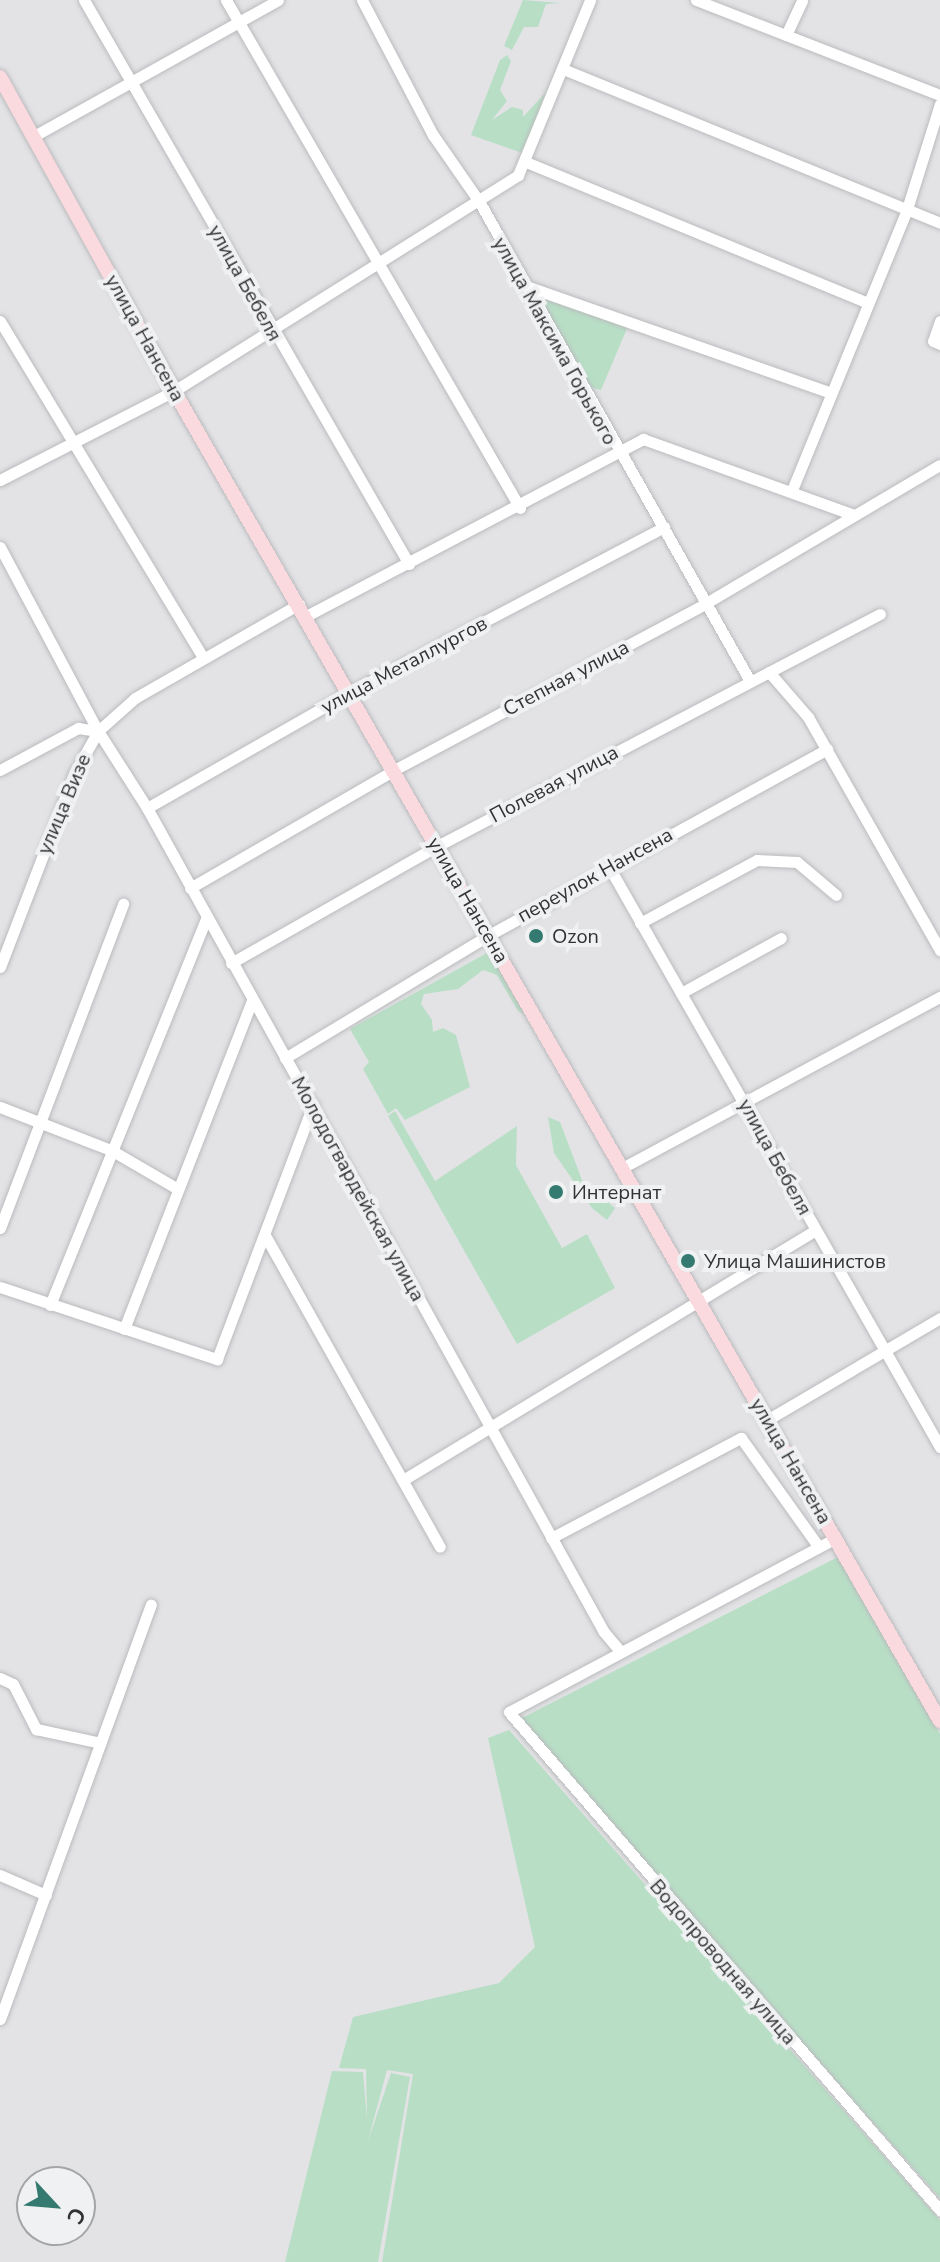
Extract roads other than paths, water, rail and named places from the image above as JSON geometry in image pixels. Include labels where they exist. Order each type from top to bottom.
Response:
[{"type":"main road","name":"улица Нансена","points":[[0,77],[174,391],[303,610],[940,1721]]},
{"type":"street","name":"улица Бебеля","points":[[84,0],[272,332],[409,564]]},
{"type":"street","points":[[226,0],[520,508]]},
{"type":"street","points":[[34,136],[278,0]]},
{"type":"street","name":"улица Максима Горького","points":[[362,0],[433,135],[480,203],[617,453],[708,602],[750,681]]},
{"type":"street","points":[[0,480],[174,391],[480,203],[518,175],[526,162],[590,0]]},
{"type":"street","points":[[696,0],[712,3],[940,95]]},
{"type":"street","points":[[786,35],[802,0]]},
{"type":"street","points":[[563,69],[940,223]]},
{"type":"street","points":[[792,490],[907,209],[940,104]]},
{"type":"street","points":[[526,162],[868,303]]},
{"type":"street","points":[[523,285],[831,393]]},
{"type":"street","points":[[0,321],[71,444],[203,658]]},
{"type":"street","points":[[940,321],[933,341],[940,344]]},
{"type":"street","name":"улица Визе","points":[[0,967],[74,774],[97,728],[135,698],[203,658],[409,564],[520,508],[643,439],[792,490],[854,515]]},
{"type":"street","name":"Степная улица","points":[[190,888],[394,770],[708,602],[940,465]]},
{"type":"street","name":"улица Металлургов","points":[[147,808],[350,692],[664,527]]},
{"type":"street","name":"Молодогвардейская улица","points":[[0,547],[97,728],[147,808],[488,1426],[604,1632],[620,1651]]},
{"type":"street","name":"Полевая улица","points":[[231,963],[437,846],[880,614]]},
{"type":"street","points":[[769,672],[827,749],[940,950]]},
{"type":"street","points":[[0,770],[78,728],[97,728]]},
{"type":"street","name":"переулок Нансена","points":[[285,1058],[489,935],[827,749]]},
{"type":"street","points":[[640,923],[757,860],[797,862],[817,874],[836,895]]},
{"type":"street","name":"улица Бебеля","points":[[609,867],[940,1447]]},
{"type":"street","points":[[0,1228],[123,904]]},
{"type":"street","points":[[50,1305],[206,918]]},
{"type":"street","points":[[681,993],[781,938]]},
{"type":"street","points":[[622,1168],[746,1105],[940,997]]},
{"type":"street","points":[[124,1329],[176,1188],[252,1000]]},
{"type":"street","points":[[0,1287],[217,1359],[266,1237],[313,1105]]},
{"type":"street","points":[[0,1107],[111,1150],[176,1188]]},
{"type":"street","points":[[403,1480],[815,1230]]},
{"type":"street","points":[[266,1237],[440,1547]]},
{"type":"street","points":[[767,1420],[940,1318]]},
{"type":"street","points":[[551,1538],[741,1438],[818,1546]]},
{"type":"street","points":[[620,1651],[836,1538]]},
{"type":"street","points":[[0,2019],[151,1605]]},
{"type":"street","name":"Водопроводная улица","points":[[620,1651],[509,1712],[940,2210]]},
{"type":"street","points":[[0,1678],[13,1684],[36,1729],[101,1743]]},
{"type":"street","points":[[0,1875],[46,1895]]},
{"type":"place","name":"Ozon","points":[[536,936]]},
{"type":"place","name":"Интернат","points":[[556,1192]]},
{"type":"place","name":"Улица Машинистов","points":[[688,1261]]}]
